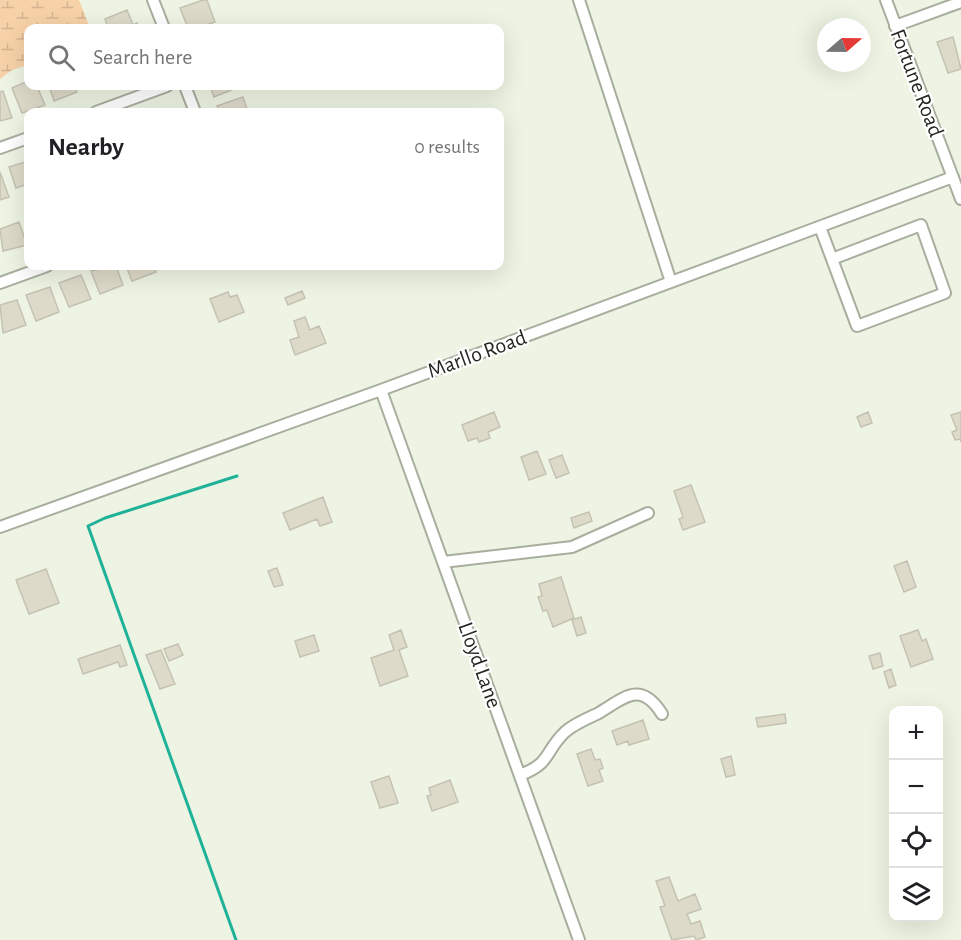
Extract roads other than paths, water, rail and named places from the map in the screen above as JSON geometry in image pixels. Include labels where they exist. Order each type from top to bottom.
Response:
[{"type":"street","points":[[155,0],[163,24]]},
{"type":"street","points":[[579,0],[671,282]]},
{"type":"street","name":"Fortune Road","points":[[885,0],[961,199]]},
{"type":"street","points":[[895,26],[961,2]]},
{"type":"street","points":[[107,108],[157,90]]},
{"type":"street","points":[[187,90],[193,108]]},
{"type":"street","points":[[0,148],[24,139]]},
{"type":"street","name":"Marllo Road","points":[[0,527],[381,390],[953,177]]},
{"type":"street","points":[[820,227],[857,326],[945,293],[921,225],[832,259]]},
{"type":"street","points":[[0,283],[36,270]]},
{"type":"street","name":"Lloyd Lane","points":[[381,390],[579,940]]},
{"type":"street","points":[[443,561],[572,547],[648,513]]},
{"type":"street","points":[[520,776],[544,763],[568,729],[620,698],[636,694],[646,697],[662,714]]},
{"type":"waterway","points":[[236,940],[88,526],[105,518],[237,476]]}]
